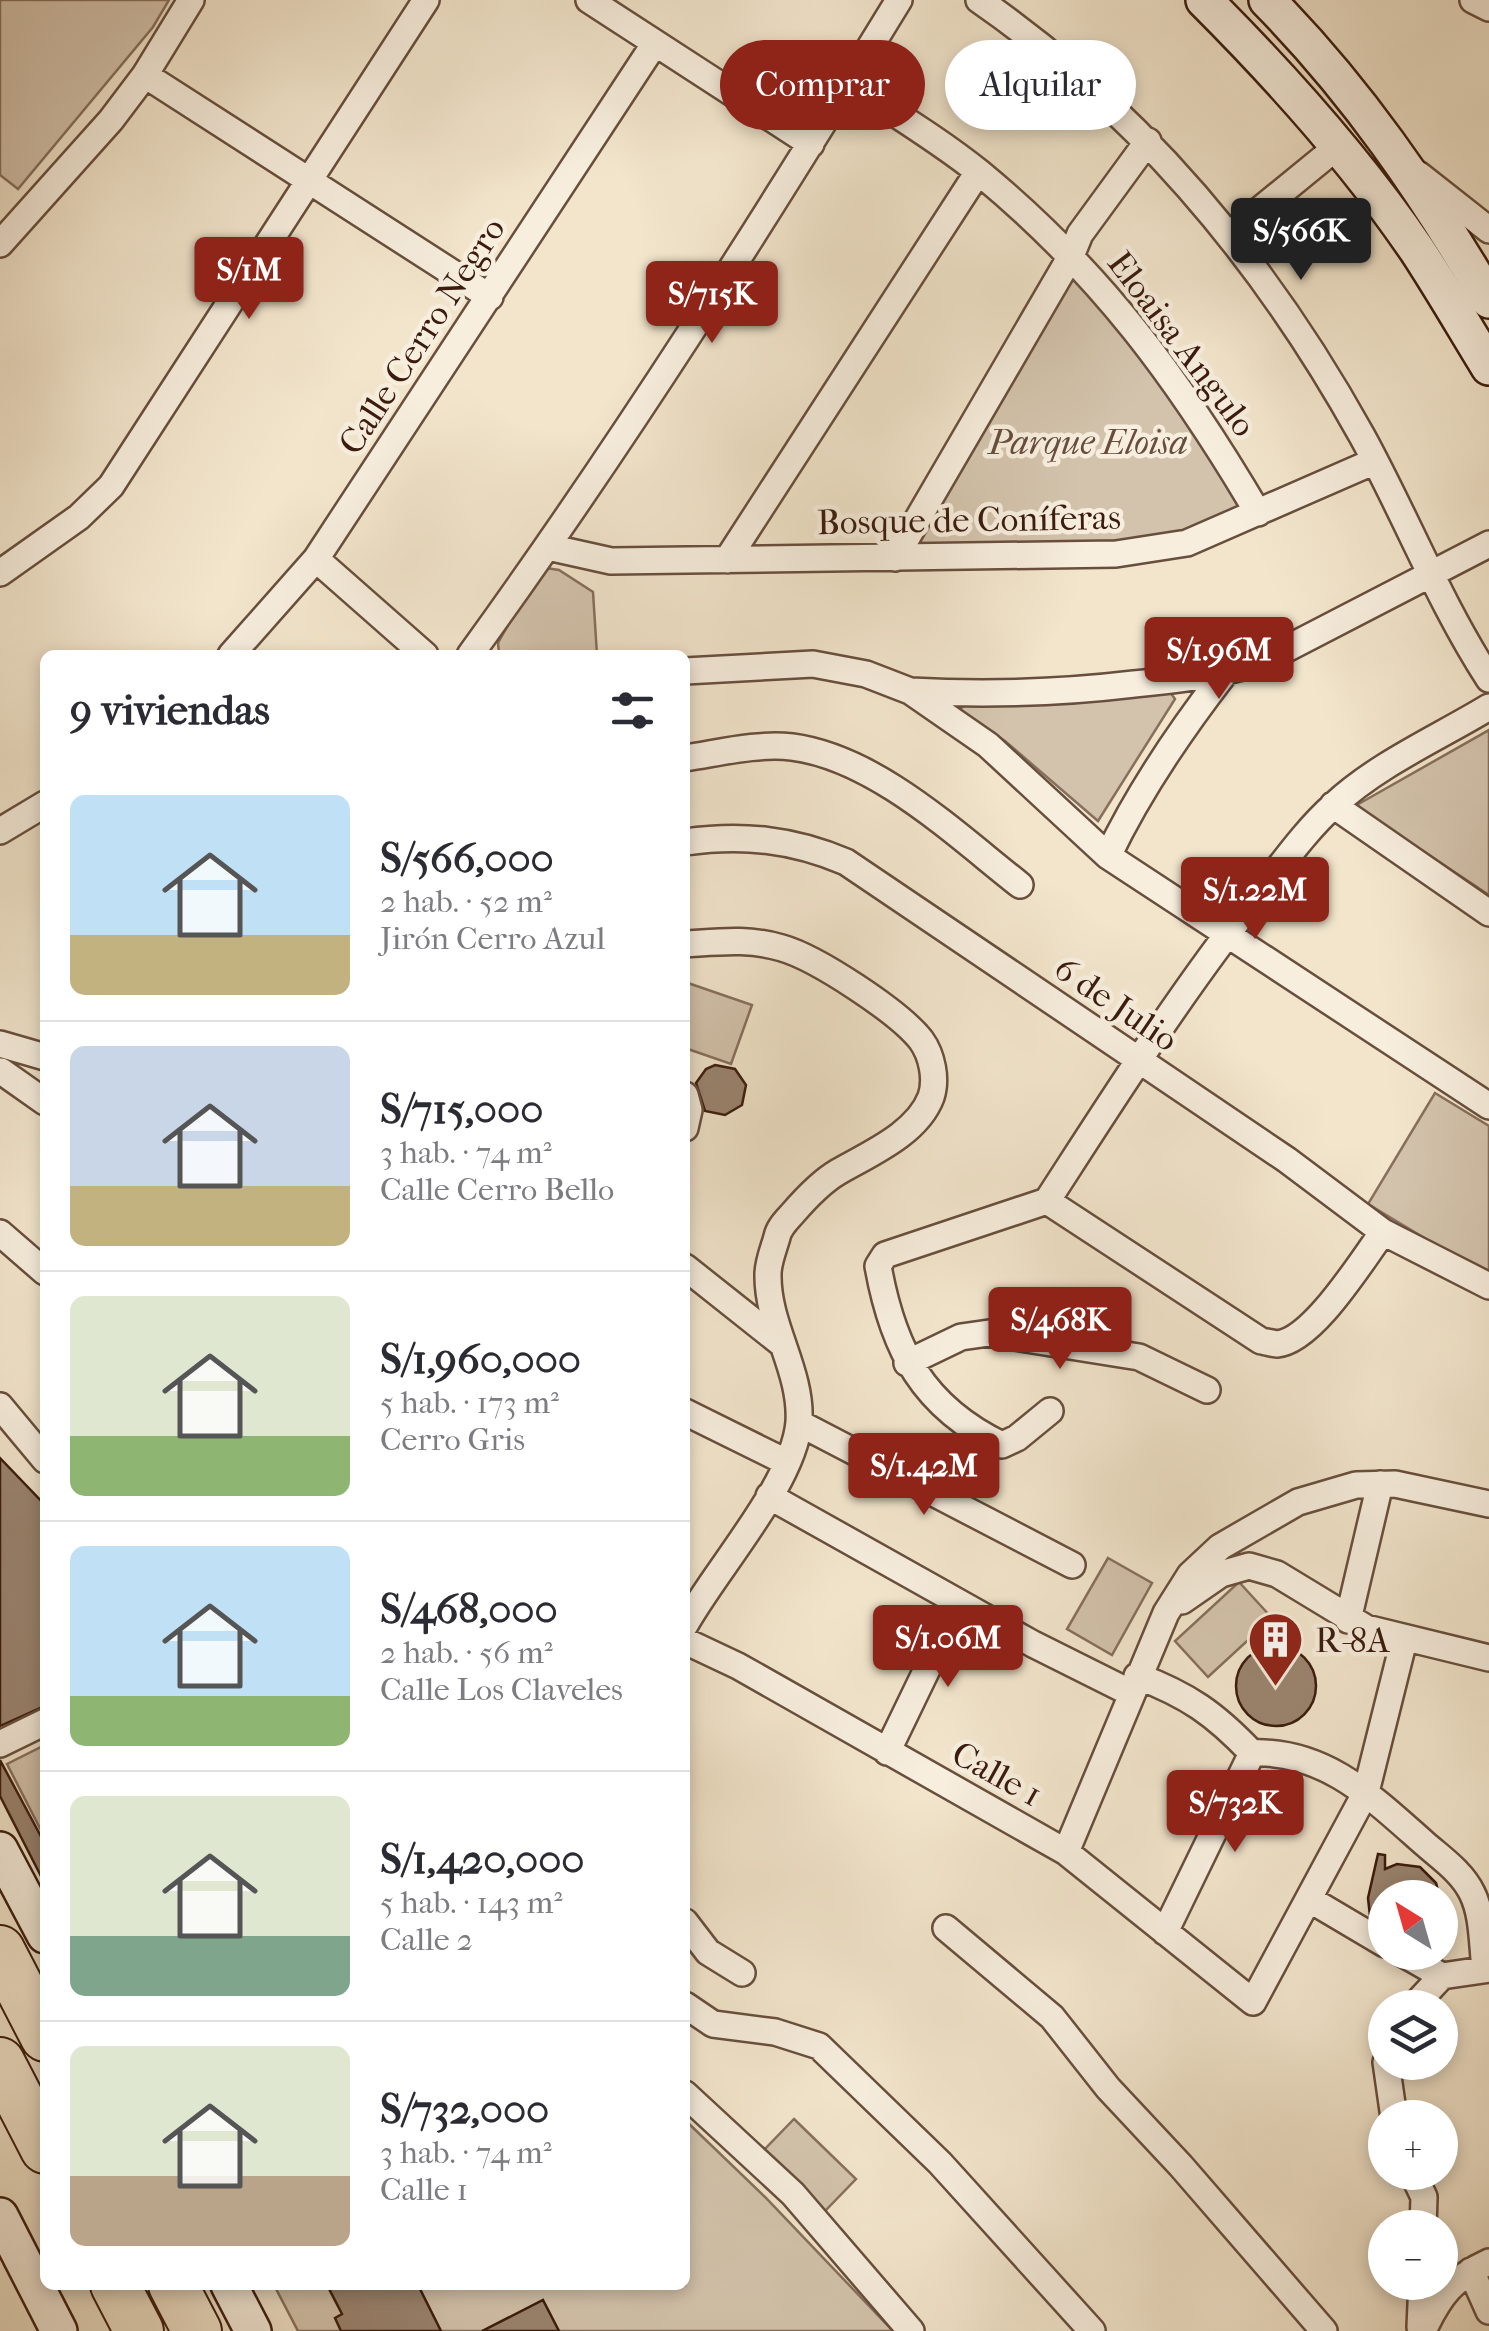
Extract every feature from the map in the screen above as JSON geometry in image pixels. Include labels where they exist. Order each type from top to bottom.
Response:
[{"type":"highway","points":[[0,1950],[40,2027]]},
{"type":"highway","points":[[0,2062],[40,2139]]},
{"type":"highway","points":[[118,2290],[139,2331]]},
{"type":"highway","points":[[176,2290],[197,2331]]},
{"type":"main road","points":[[1204,0],[1288,86],[1338,146],[1416,249],[1489,367]]},
{"type":"main road","points":[[1267,0],[1361,104],[1405,164],[1489,300]]},
{"type":"main road","points":[[0,1850],[40,1926]]},
{"type":"main road","points":[[5,2239],[59,2331]]},
{"type":"main road","points":[[232,2290],[253,2331]]},
{"type":"street","points":[[0,244],[110,120],[145,75],[191,0]]},
{"type":"street","points":[[0,573],[80,517],[111,486],[426,0]]},
{"type":"street","points":[[589,0],[810,144]]},
{"type":"street","points":[[874,40],[899,0]]},
{"type":"street","points":[[978,0],[1070,70],[1148,141],[1230,235],[1300,332],[1376,461],[1464,640],[1489,678]]},
{"type":"street","points":[[1473,0],[1489,8]]},
{"type":"street","name":"Calle Cerro Negro","points":[[235,650],[316,560],[655,43]]},
{"type":"street","points":[[145,75],[490,298]]},
{"type":"street","points":[[474,650],[548,547],[819,130]]},
{"type":"street","name":"Eloaisa Angulo","points":[[917,130],[978,172],[1072,256],[1180,386],[1258,512]]},
{"type":"street","points":[[895,558],[1072,256],[1080,234],[1148,141]]},
{"type":"street","points":[[1230,235],[1338,146]]},
{"type":"street","points":[[1405,164],[1489,230]]},
{"type":"street","points":[[727,560],[978,172]]},
{"type":"street","name":"Bosque de Coníferas","points":[[548,547],[611,561],[1116,554],[1187,544],[1376,461]]},
{"type":"street","points":[[910,690],[969,694],[1059,692],[1224,674],[1263,661],[1489,544]]},
{"type":"street","points":[[316,560],[419,650]]},
{"type":"street","points":[[690,670],[813,664],[866,674],[910,690],[988,745],[1108,856],[1489,1106]]},
{"type":"street","points":[[1108,856],[1127,816],[1191,716],[1224,674]]},
{"type":"street","points":[[1050,1411],[1002,1446],[969,1430],[930,1395],[907,1363],[883,1294],[880,1259],[1048,1201],[1138,1061],[1228,933],[1333,805],[1363,782],[1489,707]]},
{"type":"street","points":[[690,757],[768,746],[822,754],[864,771],[931,815],[1020,884]]},
{"type":"street","points":[[1333,805],[1489,913]]},
{"type":"street","points":[[2,823],[40,806]]},
{"type":"street","name":"6 de Julio","points":[[690,841],[738,836],[775,840],[846,862],[1287,1160],[1384,1232],[1489,1286]]},
{"type":"street","points":[[690,944],[747,940],[786,949],[878,1003],[920,1040],[934,1066],[930,1098],[908,1128],[877,1152],[835,1174],[806,1198],[778,1230],[768,1274],[782,1344],[794,1374],[798,1423],[786,1462],[769,1496],[693,1593]]},
{"type":"street","points":[[0,1044],[40,1056]]},
{"type":"street","points":[[1,1071],[40,1068]]},
{"type":"street","points":[[1,1071],[40,1098]]},
{"type":"street","points":[[1048,1201],[1261,1341],[1276,1344],[1294,1338],[1311,1325],[1384,1232]]},
{"type":"street","points":[[0,1232],[40,1268]]},
{"type":"street","points":[[690,1270],[782,1344]]},
{"type":"street","points":[[907,1363],[961,1337],[989,1333],[1139,1357],[1208,1390]]},
{"type":"street","points":[[0,1406],[40,1454]]},
{"type":"street","points":[[690,1414],[786,1462]]},
{"type":"street","points":[[798,1423],[1072,1565]]},
{"type":"street","points":[[1348,1620],[1380,1484]]},
{"type":"street","points":[[1066,1852],[1166,1613],[1190,1575],[1220,1548],[1298,1502],[1356,1485],[1394,1484],[1489,1504]]},
{"type":"street","points":[[769,1496],[960,1603],[1134,1685],[1193,1700],[1215,1715],[1252,1754],[1296,1756],[1318,1763],[1366,1792],[1462,1876],[1478,1908],[1487,1969],[1442,1976],[1429,1990]]},
{"type":"street","points":[[1166,1613],[1221,1574],[1249,1566],[1277,1574],[1348,1620],[1404,1640],[1489,1658]]},
{"type":"street","points":[[887,1752],[960,1603]]},
{"type":"street","points":[[1368,1934],[1309,1899],[1366,1792],[1404,1640]]},
{"type":"street","name":"Calle 1","points":[[690,1643],[738,1666],[1066,1852],[1253,2002],[1309,1899]]},
{"type":"street","points":[[0,1744],[40,1724]]},
{"type":"street","points":[[1165,1932],[1252,1754]]},
{"type":"street","points":[[946,1928],[1052,2016],[1108,2088],[1324,2331]]},
{"type":"street","points":[[690,1929],[708,1952],[742,1973]]},
{"type":"street","points":[[1432,1970],[1442,1976]]},
{"type":"street","points":[[690,2008],[713,2024],[775,2032],[819,2046],[940,2164],[1092,2331]]},
{"type":"street","points":[[690,2099],[792,2194],[911,2331]]},
{"type":"street","points":[[1422,2331],[1439,2297],[1480,2266],[1489,2311]]},
{"type":"street","points":[[1422,2300],[1422,2331]]},
{"type":"green space","points":[[0,0],[169,0],[153,27],[18,189],[0,175]]},
{"type":"green space","name":"Parque Eloisa","points":[[1075,273],[1140,344],[1244,507],[1182,537],[906,553]]},
{"type":"green space","points":[[546,568],[559,570],[593,592],[597,650],[499,650],[498,643],[536,575]]},
{"type":"green space","points":[[1170,692],[1175,699],[1098,821],[1005,741],[960,710],[963,706]]},
{"type":"green space","points":[[1489,730],[1489,895],[1355,806]]},
{"type":"green space","points":[[690,984],[752,1005],[731,1064],[690,1050]]},
{"type":"green space","points":[[1435,1093],[1489,1126],[1489,1277],[1368,1204]]},
{"type":"green space","points":[[1108,1558],[1152,1583],[1112,1655],[1067,1629]]},
{"type":"green space","points":[[1239,1582],[1272,1618],[1208,1677],[1175,1641]]},
{"type":"green space","points":[[40,1748],[40,1828],[7,1764]]},
{"type":"green space","points":[[794,2119],[856,2179],[825,2211],[763,2151]]},
{"type":"green space","points":[[690,2125],[893,2331],[298,2331],[277,2290],[690,2290]]},
{"type":"building","points":[[715,1065],[735,1069],[746,1085],[742,1105],[725,1115],[705,1111],[696,1083],[706,1069]]},
{"type":"building","points":[[0,1458],[40,1500],[40,1708],[0,1726]]},
{"type":"building","name":"R-8A","points":[[1276,1646],[1291,1649],[1304,1658],[1313,1671],[1313,1701],[1304,1714],[1291,1723],[1276,1726],[1261,1723],[1248,1714],[1239,1701],[1236,1686],[1239,1671],[1248,1658],[1261,1649]]},
{"type":"building","points":[[0,1760],[40,1835],[40,1874],[0,1796]]},
{"type":"building","points":[[1378,1854],[1385,1855],[1385,1869],[1397,1864],[1420,1867],[1433,1880],[1372,1880]]},
{"type":"building","points":[[330,2290],[420,2290],[441,2331],[341,2331],[335,2318],[342,2314]]},
{"type":"building","points":[[543,2300],[559,2331],[482,2331]]},
{"type":"place","name":"R-8A","points":[[1276,1689]]}]
